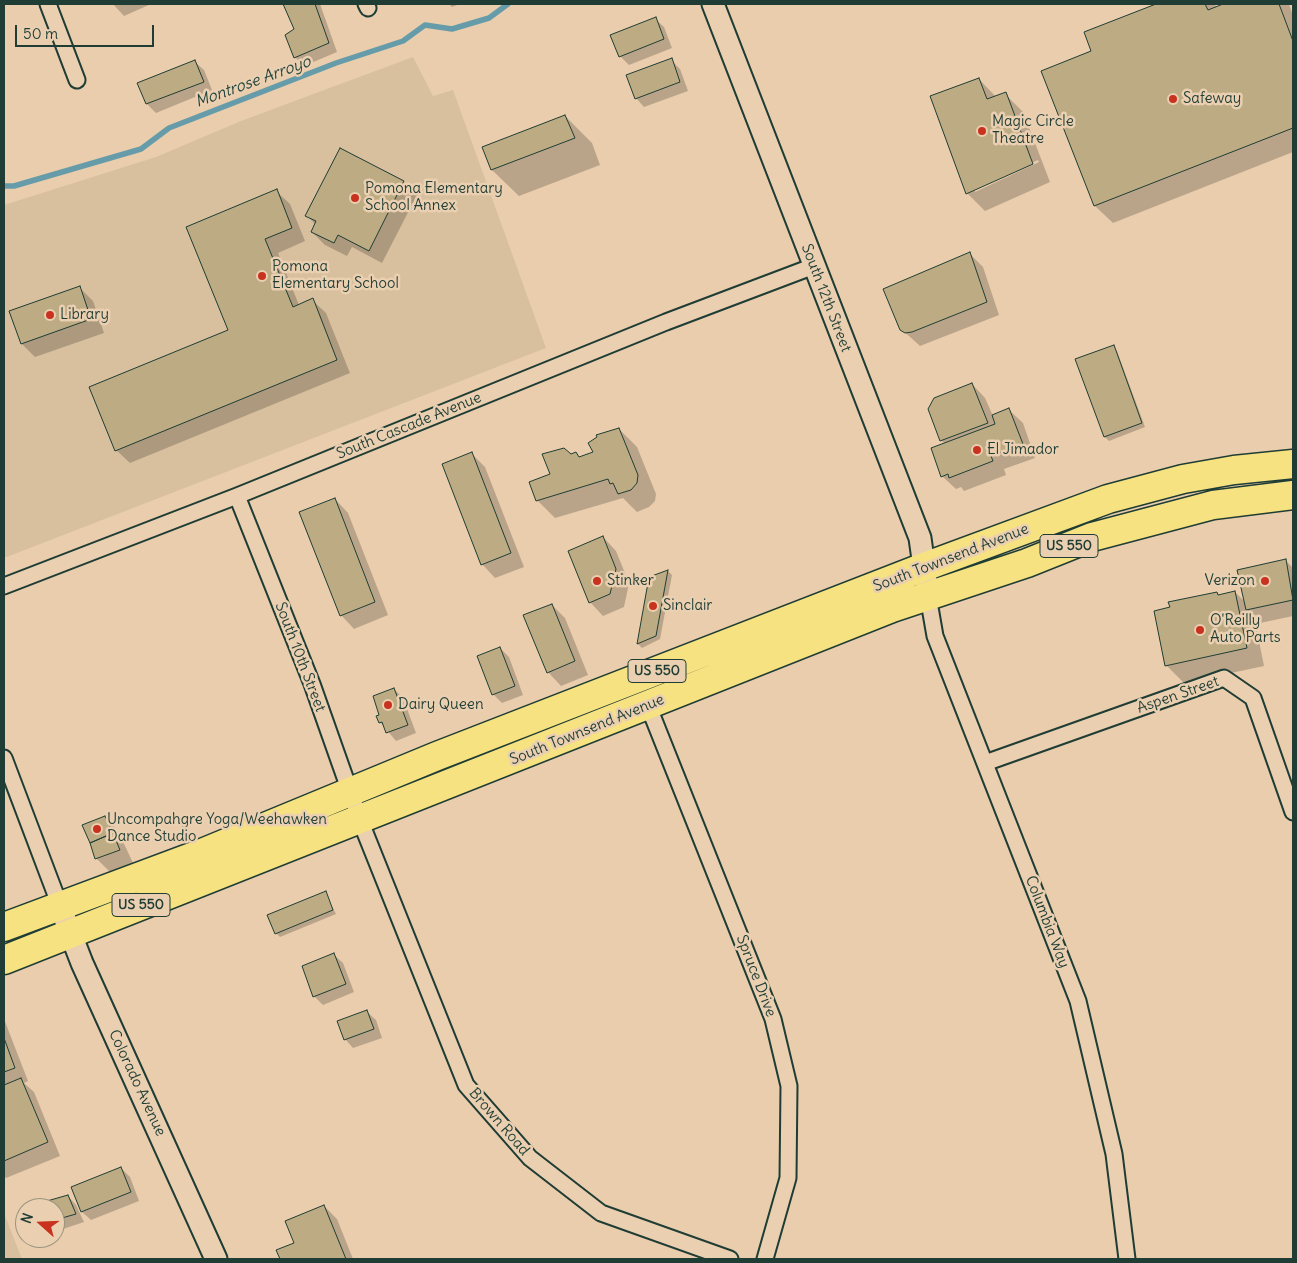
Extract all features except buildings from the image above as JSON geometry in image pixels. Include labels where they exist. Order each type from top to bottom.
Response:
[{"type":"highway","name":"South Townsend Avenue","points":[[4,927],[202,853],[350,791],[924,567],[1117,497],[1183,479],[1234,470],[1293,464]]},
{"type":"highway","name":"South Townsend Avenue","points":[[4,960],[928,596],[1027,563],[1100,534],[1213,505],[1293,494]]},
{"type":"street","points":[[48,4],[78,80]]},
{"type":"street","name":"South 12th Street","points":[[712,4],[920,538],[928,596]]},
{"type":"street","name":"South Cascade Avenue","points":[[4,586],[237,496],[657,326],[814,266]]},
{"type":"street","name":"South 10th Street","points":[[237,496],[312,684],[360,820]]},
{"type":"street","name":"Columbia Way","points":[[928,596],[935,636],[1078,1001],[1114,1154],[1127,1259]]},
{"type":"street","name":"Aspen Street","points":[[985,763],[1224,678],[1253,698],[1293,812]]},
{"type":"street","name":"Spruce Drive","points":[[648,705],[773,1019],[789,1086],[788,1178],[765,1259]]},
{"type":"street","points":[[4,758],[60,906]]},
{"type":"street","name":"Brown Road","points":[[360,820],[466,1085],[530,1158],[601,1213],[730,1259]]},
{"type":"street","name":"Colorado Avenue","points":[[60,906],[69,933],[216,1259]]},
{"type":"shaded area","name":"Pomona Elementary School","points":[[413,57],[433,96],[453,90],[546,348],[4,558],[4,205],[156,157],[241,121]]},
{"type":"shaded area","points":[[4,1213],[15,1241],[15,1248],[18,1248],[22,1259],[4,1259]]},
{"type":"waterway","name":"Montrose Arroyo","points":[[4,186],[14,186],[141,149],[169,128],[336,63],[403,41],[425,25],[452,29],[489,18],[508,4]]},
{"type":"place","name":"Safeway","points":[[1173,99]]},
{"type":"place","name":"Magic Circle Theatre","points":[[982,131]]},
{"type":"place","name":"Pomona Elementary School Annex","points":[[355,198]]},
{"type":"place","name":"Pomona Elementary School","points":[[262,276]]},
{"type":"place","name":"Library","points":[[50,315]]},
{"type":"place","name":"El Jimador","points":[[977,450]]},
{"type":"place","name":"Stinker","points":[[597,581]]},
{"type":"place","name":"Verizon","points":[[1265,581]]},
{"type":"place","name":"Sinclair","points":[[653,606]]},
{"type":"place","name":"O'Reilly Auto Parts","points":[[1200,630]]},
{"type":"place","name":"Dairy Queen","points":[[388,705]]},
{"type":"place","name":"Uncompahgre Yoga/Weehawken Dance Studio","points":[[97,829]]}]
